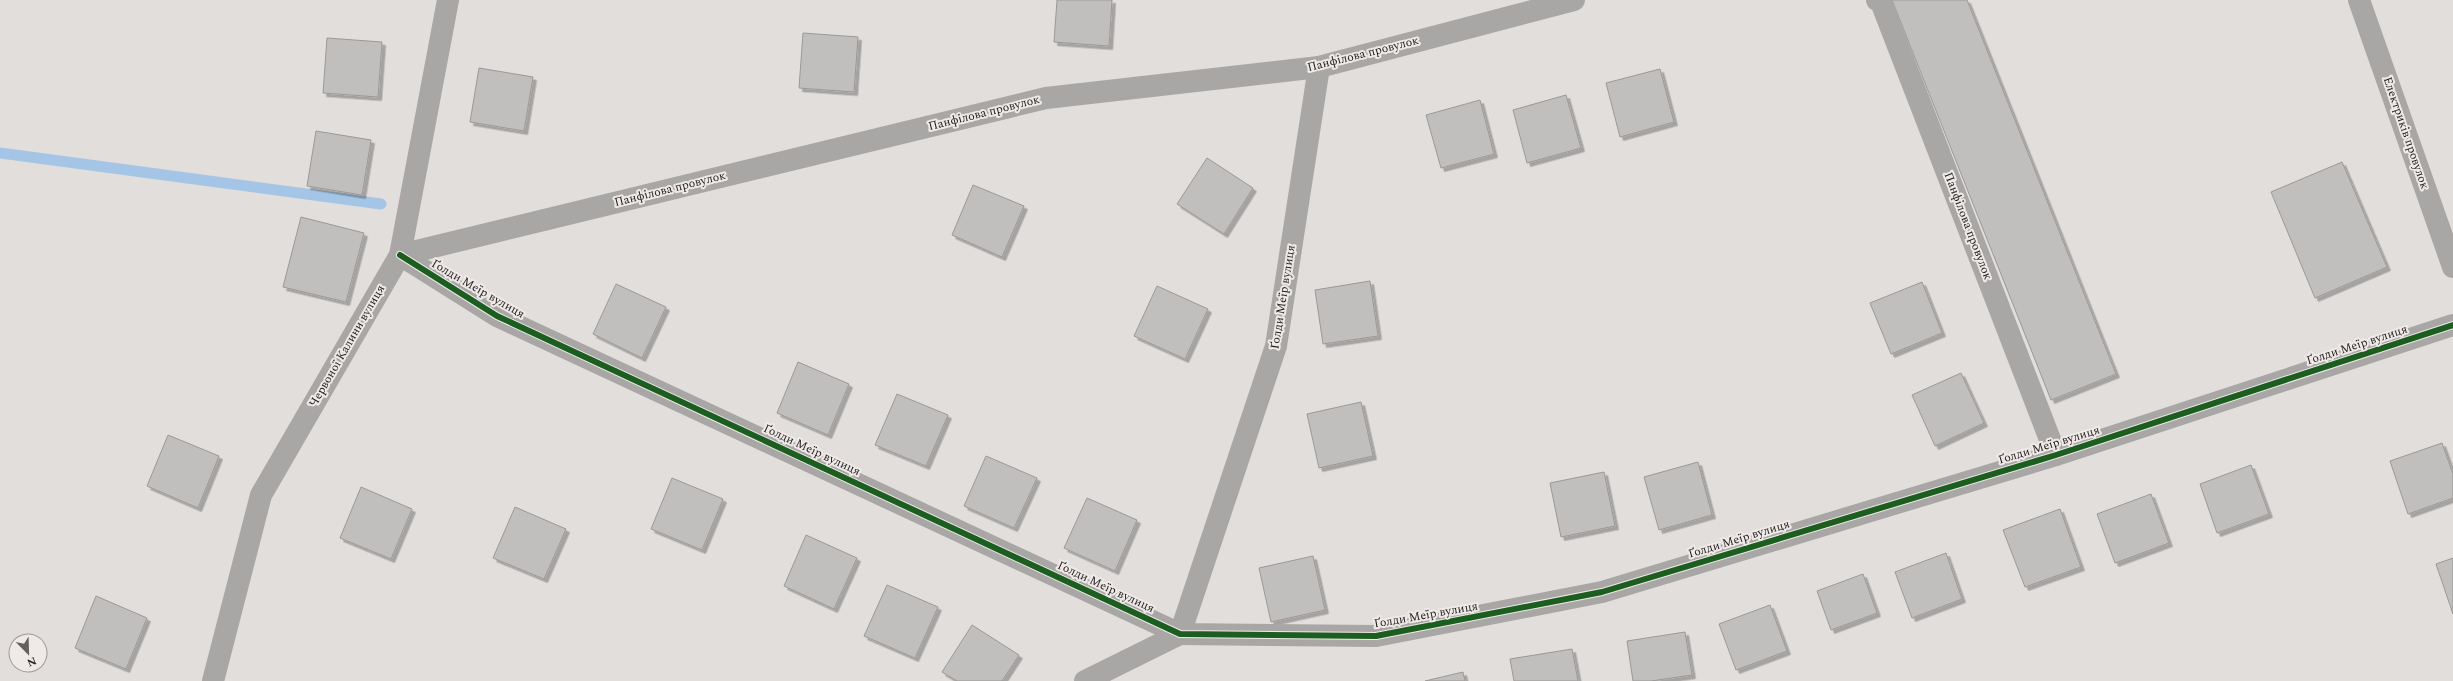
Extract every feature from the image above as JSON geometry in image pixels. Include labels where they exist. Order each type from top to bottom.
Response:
[{"type":"street","name":"Червоної Калини вулиця","points":[[213,681],[261,494],[400,255],[448,0]]},
{"type":"street","name":"Панфілова провулок","points":[[400,255],[1046,98],[1319,67],[1574,0]]},
{"type":"street","name":"Панфілова провулок","points":[[1877,0],[1881,2],[2056,455]]},
{"type":"street","name":"Електриків провулок","points":[[2359,0],[2453,267]]},
{"type":"street","name":"Ґолди Меїр вулиця","points":[[1085,681],[1180,634],[1276,346],[1319,67]]},
{"type":"street","name":"Ґолди Меїр вулиця","points":[[400,255],[497,316],[1180,634],[1376,636],[1602,592],[2056,455],[2453,325]]},
{"type":"building","points":[[1057,0],[1112,0],[1109,46],[1054,42]]},
{"type":"building","points":[[1892,0],[1967,0],[2116,374],[2051,400]]},
{"type":"building","points":[[803,33],[858,37],[854,92],[799,88]]},
{"type":"building","points":[[327,38],[382,42],[378,97],[323,93]]},
{"type":"building","points":[[479,68],[533,77],[524,131],[470,122]]},
{"type":"building","points":[[1660,69],[1674,122],[1620,137],[1606,83]]},
{"type":"building","points":[[1566,95],[1581,148],[1527,163],[1513,110]]},
{"type":"building","points":[[1480,100],[1494,154],[1441,168],[1426,115]]},
{"type":"building","points":[[316,131],[371,140],[362,195],[307,186]]},
{"type":"building","points":[[1207,158],[1253,188],[1224,234],[1177,204]]},
{"type":"building","points":[[2342,162],[2387,267],[2315,298],[2271,192]]},
{"type":"building","points":[[973,185],[1024,206],[1002,257],[952,235]]},
{"type":"building","points":[[301,217],[364,233],[346,302],[283,287]]},
{"type":"building","points":[[1370,281],[1378,336],[1323,344],[1315,290]]},
{"type":"building","points":[[1922,282],[1942,333],[1891,354],[1870,303]]},
{"type":"building","points":[[616,284],[666,307],[642,358],[593,334]]},
{"type":"building","points":[[1157,286],[1208,309],[1185,359],[1134,336]]},
{"type":"building","points":[[798,362],[849,384],[828,435],[777,413]]},
{"type":"building","points":[[1961,373],[1984,423],[1935,446],[1912,395]]},
{"type":"building","points":[[897,394],[948,415],[926,466],[875,445]]},
{"type":"building","points":[[1361,402],[1373,456],[1319,468],[1307,414]]},
{"type":"building","points":[[168,435],[219,456],[198,508],[147,486]]},
{"type":"building","points":[[2442,443],[2453,474],[2453,498],[2408,514],[2390,461]]},
{"type":"building","points":[[986,456],[1037,478],[1014,528],[964,506]]},
{"type":"building","points":[[1698,462],[1712,515],[1659,530],[1644,477]]},
{"type":"building","points":[[2251,465],[2269,514],[2217,533],[2200,484]]},
{"type":"building","points":[[1604,472],[1615,526],[1561,537],[1550,483]]},
{"type":"building","points":[[672,478],[723,499],[702,550],[651,529]]},
{"type":"building","points":[[361,487],[412,509],[391,559],[340,538]]},
{"type":"building","points":[[2151,494],[2169,543],[2115,563],[2097,514]]},
{"type":"building","points":[[1087,498],[1137,520],[1115,571],[1064,548]]},
{"type":"building","points":[[515,507],[566,529],[544,579],[493,558]]},
{"type":"building","points":[[2060,509],[2081,567],[2025,587],[2003,530]]},
{"type":"building","points":[[806,535],[857,558],[834,609],[784,586]]},
{"type":"building","points":[[1946,553],[1962,599],[1912,618],[1895,572]]},
{"type":"building","points":[[1313,556],[1325,610],[1271,622],[1259,568]]},
{"type":"building","points":[[2453,558],[2453,614],[2436,564]]},
{"type":"building","points":[[1863,574],[1877,613],[1831,630],[1817,591]]},
{"type":"building","points":[[887,585],[938,607],[915,658],[864,636]]},
{"type":"building","points":[[96,596],[147,618],[126,669],[75,648]]},
{"type":"building","points":[[1770,605],[1787,651],[1736,670],[1719,624]]},
{"type":"building","points":[[972,625],[1019,655],[1002,681],[957,681],[942,672]]},
{"type":"building","points":[[1685,632],[1692,675],[1651,681],[1633,681],[1627,641]]},
{"type":"building","points":[[1572,649],[1578,681],[1514,681],[1510,659]]},
{"type":"building","points":[[1463,672],[1465,681],[1425,681]]},
{"type":"waterway","points":[[0,153],[381,204]]},
{"type":"cycle path","points":[[400,255],[497,316],[1180,634],[1376,636],[1602,592],[2056,455],[2453,325]]}]
